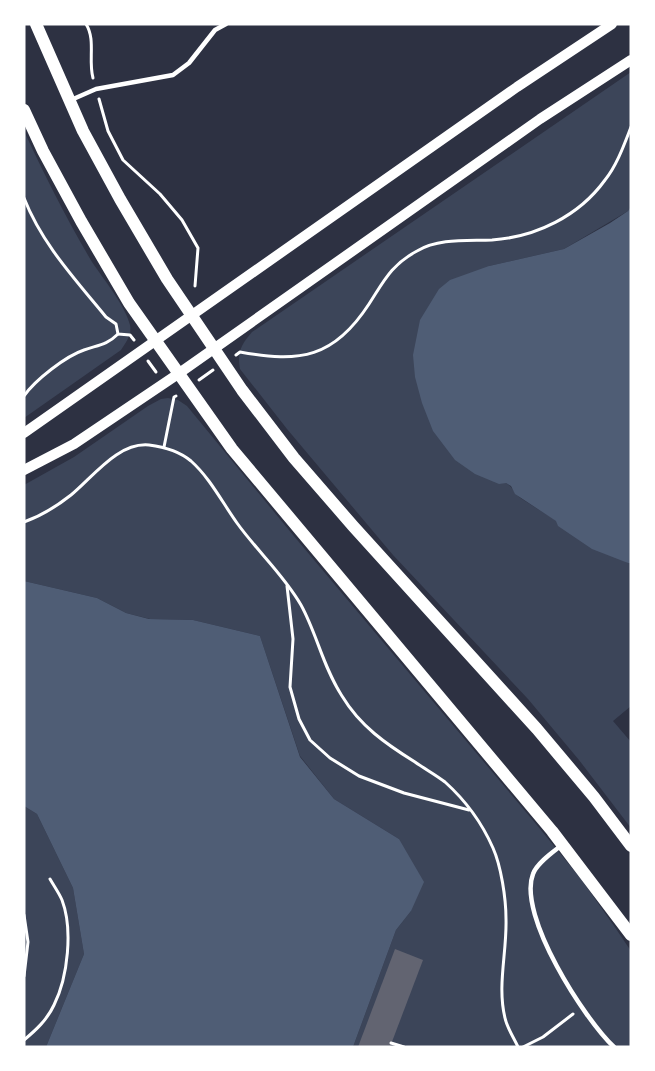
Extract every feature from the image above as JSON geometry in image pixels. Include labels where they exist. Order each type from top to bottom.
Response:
[{"type":"main road","points":[[36,24],[69,101],[120,199],[167,279],[242,390],[294,458],[412,593],[537,729],[631,846]]},
{"type":"main road","points":[[24,110],[43,151],[81,221],[129,303],[232,449],[562,845],[631,935]]},
{"type":"street","points":[[24,433],[507,94],[612,24]]},
{"type":"street","points":[[24,470],[75,444],[164,384],[540,119],[631,60]]},
{"type":"lane","points":[[69,101],[96,89],[173,75],[189,63],[215,30],[226,24]]},
{"type":"lane","points":[[562,845],[548,856],[533,873],[531,901],[537,922],[572,995],[614,1047]]},
{"type":"path","points":[[86,24],[91,33],[91,69],[108,131],[123,160],[160,194],[182,220],[198,248],[195,286]]},
{"type":"path","points":[[163,447],[174,397],[240,352],[289,357],[305,356],[326,348],[355,324],[387,274],[419,249],[436,243],[517,237],[540,230],[566,217],[586,201],[606,180],[631,127]]},
{"type":"path","points":[[24,198],[32,217],[56,256],[106,316],[116,324],[118,334]]},
{"type":"path","points":[[24,396],[28,389],[82,350],[109,343],[118,334],[130,334],[174,397]]},
{"type":"path","points":[[24,522],[54,508],[110,460],[128,449],[147,445],[163,447],[174,450],[192,462],[287,585],[302,608],[332,680],[350,710],[366,728],[386,744],[444,782],[471,811],[488,836],[499,870],[507,918],[502,1002],[505,1020],[518,1047]]},
{"type":"path","points":[[287,585],[293,639],[290,687],[299,719],[310,740],[330,758],[359,776],[404,793],[471,811]]},
{"type":"path","points":[[24,1040],[40,1027],[55,1005],[64,972],[68,943],[67,919],[61,899],[50,879]]},
{"type":"path","points":[[24,915],[28,942],[24,976]]},
{"type":"path","points":[[523,1047],[543,1038],[582,1007]]},
{"type":"path","points":[[391,1043],[404,1047]]},
{"type":"shaded area","points":[[631,72],[631,206],[628,211],[564,249],[489,266],[506,483],[522,499],[631,563],[631,706],[613,721],[631,742],[631,828],[528,699],[393,555],[287,429],[240,369],[239,358],[243,345],[252,332]]},
{"type":"shaded area","points":[[24,131],[74,230],[92,262],[124,309],[130,332],[121,350],[24,418]]},
{"type":"shaded area","points":[[631,206],[631,563],[628,563],[592,549],[558,526],[556,521],[515,494],[511,486],[506,483],[499,484],[475,474],[455,460],[433,431],[415,377],[413,355],[420,320],[439,289],[450,280],[489,266],[564,249],[610,223],[628,211]]},
{"type":"shaded area","points":[[168,398],[178,400],[187,406],[581,879],[631,951],[631,1047],[353,1047],[396,930],[411,911],[399,839],[334,799],[300,756],[260,636],[193,620],[150,619],[126,613],[97,598],[24,581],[24,485],[74,457],[148,406]]},
{"type":"shaded area","points":[[24,581],[97,598],[126,613],[149,619],[193,620],[260,636],[300,757],[334,799],[399,839],[424,882],[411,911],[396,930],[353,1047],[46,1047],[84,954],[73,888],[37,814],[24,806]]},
{"type":"shaded area","points":[[24,806],[37,814],[73,888],[84,954],[46,1047],[24,1047]]},
{"type":"building","points":[[395,949],[423,960],[390,1047],[358,1047]]}]
